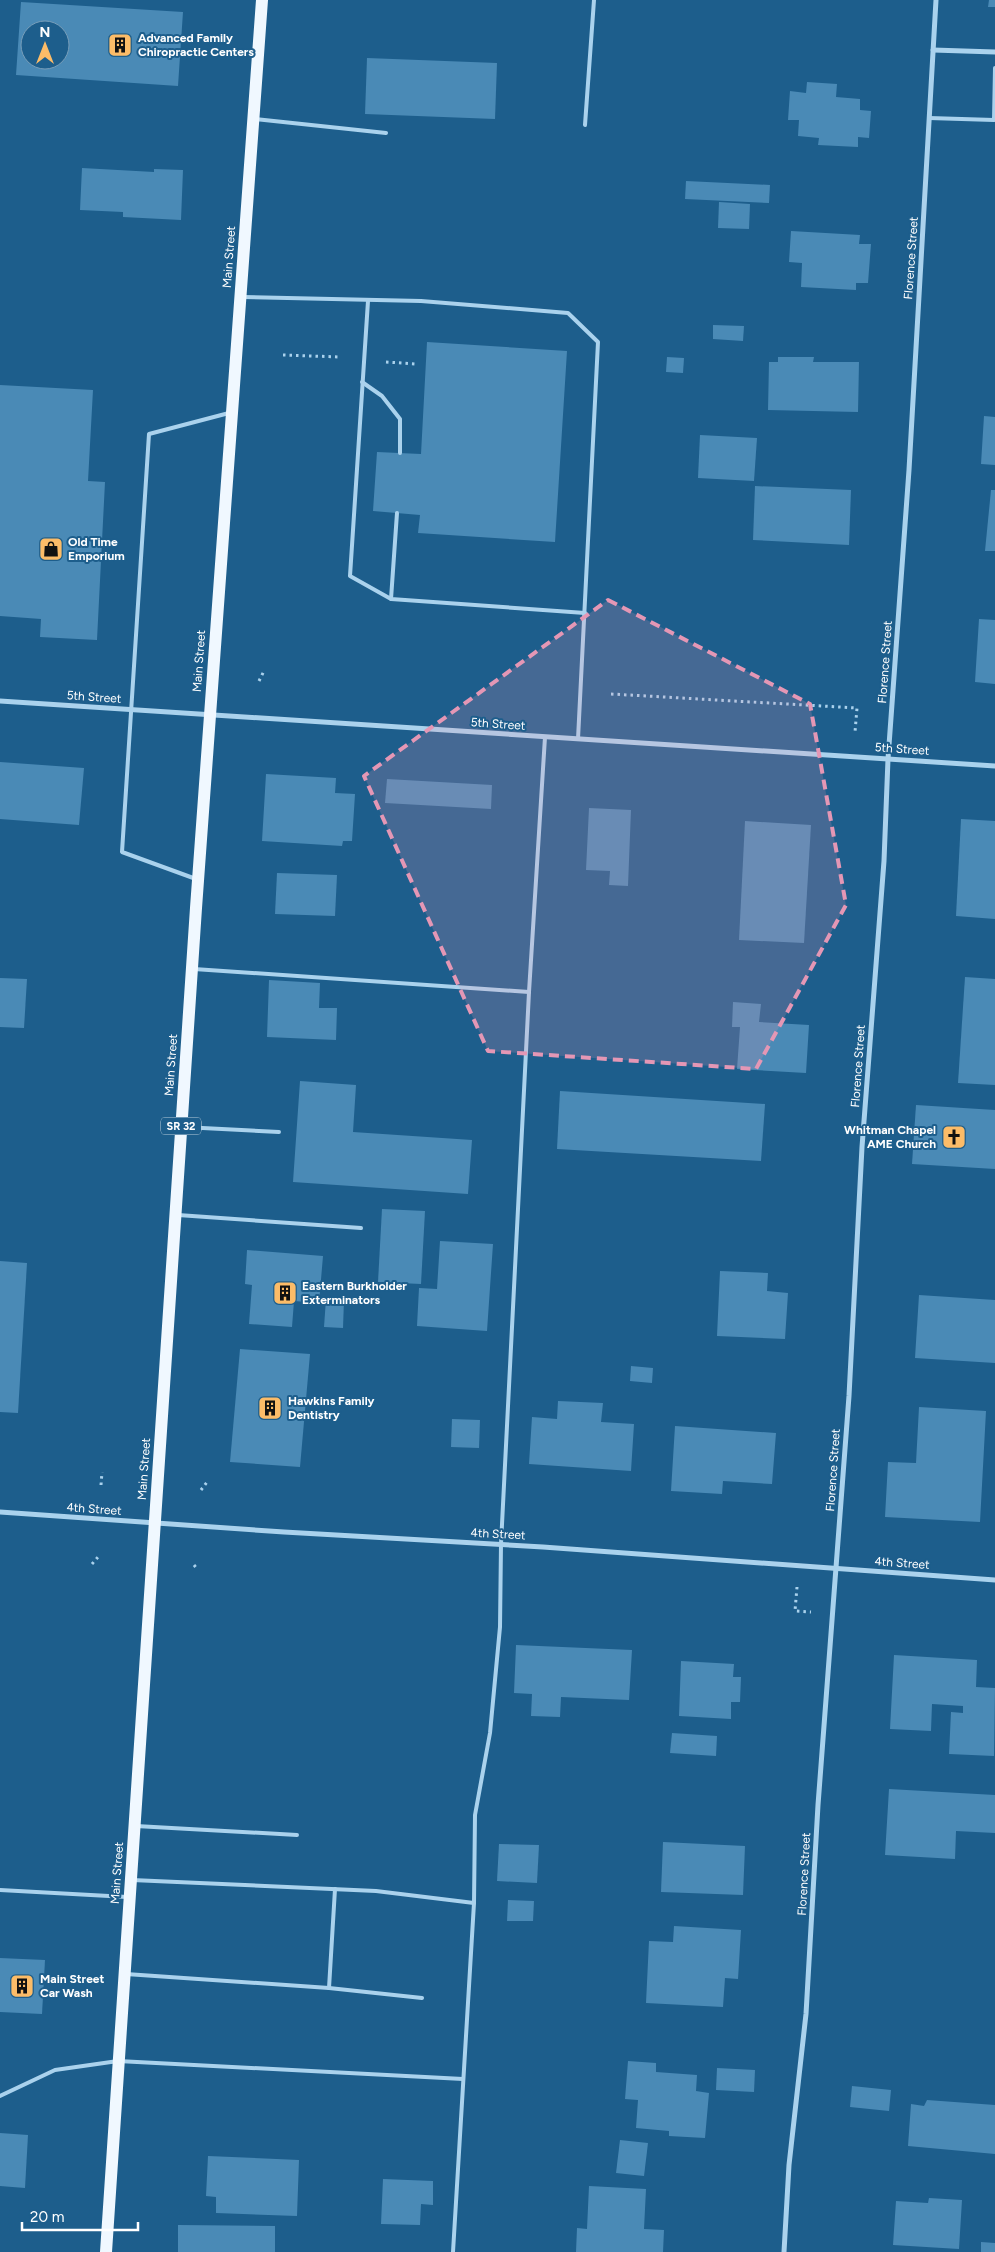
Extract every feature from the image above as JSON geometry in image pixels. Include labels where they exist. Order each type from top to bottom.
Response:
[{"type":"main road","name":"Main Street","points":[[106,2252],[209,715],[262,0]]},
{"type":"street","name":"Florence Street","points":[[784,2252],[789,2165],[806,2014],[818,1805],[849,1396],[862,1147],[884,861],[888,758],[908,480],[936,0]]},
{"type":"street","points":[[933,50],[995,52]]},
{"type":"street","name":"5th Street","points":[[0,701],[995,766]]},
{"type":"street","name":"4th Street","points":[[0,1512],[501,1544],[995,1580]]},
{"type":"lane","points":[[585,125],[594,0]]},
{"type":"lane","points":[[929,118],[994,120],[995,68]]},
{"type":"lane","points":[[253,119],[386,133]]},
{"type":"lane","points":[[240,297],[420,301],[568,313],[598,342],[578,739]]},
{"type":"lane","points":[[368,301],[350,576],[391,599],[585,613]]},
{"type":"lane","points":[[362,382],[382,396],[400,419],[400,453]]},
{"type":"lane","points":[[198,880],[122,852],[149,434],[231,412]]},
{"type":"lane","points":[[391,599],[396,513]]},
{"type":"lane","points":[[453,2252],[474,1903],[475,1815],[490,1733],[500,1627],[501,1544],[529,992],[545,737]]},
{"type":"lane","points":[[192,968],[529,992]]},
{"type":"lane","points":[[181,1127],[279,1132]]},
{"type":"lane","points":[[175,1214],[361,1228]]},
{"type":"lane","points":[[134,1826],[297,1835]]},
{"type":"lane","points":[[130,1880],[335,1888],[474,1903]]},
{"type":"lane","points":[[329,1988],[335,1888]]},
{"type":"lane","points":[[0,1890],[129,1897]]},
{"type":"lane","points":[[124,1974],[329,1988],[422,1998]]},
{"type":"lane","points":[[0,2096],[55,2070],[118,2061],[463,2079]]},
{"type":"path","points":[[283,355],[340,357]]},
{"type":"path","points":[[385,362],[416,364]]},
{"type":"path","points":[[259,681],[264,671]]},
{"type":"path","points":[[611,694],[857,708],[855,732]]},
{"type":"path","points":[[101,1485],[102,1472]]},
{"type":"path","points":[[201,1490],[207,1482]]},
{"type":"path","points":[[92,1564],[98,1557]]},
{"type":"path","points":[[194,1565],[198,1570]]},
{"type":"path","points":[[797,1587],[795,1610],[812,1612]]},
{"type":"highlighted area","points":[[608,600],[810,704],[846,905],[756,1069],[488,1051],[364,776]]},
{"type":"building","points":[[989,0],[995,0],[995,7],[988,7]]},
{"type":"building","name":"Advanced Family Chiropractic Centers","points":[[21,2],[183,12],[178,86],[16,75]]},
{"type":"building","points":[[367,58],[497,63],[495,119],[365,114]]},
{"type":"building","points":[[807,82],[837,84],[836,97],[860,99],[860,110],[871,111],[869,138],[858,137],[858,147],[818,145],[819,138],[798,136],[799,120],[788,120],[790,91],[806,93]]},
{"type":"building","points":[[82,168],[154,172],[154,169],[183,170],[181,220],[123,217],[123,212],[80,210]]},
{"type":"building","points":[[686,181],[770,185],[769,203],[685,199]]},
{"type":"building","points":[[719,202],[750,204],[749,229],[718,228]]},
{"type":"building","points":[[791,231],[860,235],[859,244],[871,244],[868,283],[856,283],[856,290],[801,287],[802,263],[789,262]]},
{"type":"building","points":[[713,325],[744,326],[743,341],[713,339]]},
{"type":"building","points":[[427,342],[567,351],[555,542],[418,533],[420,515],[373,511],[377,452],[421,454]]},
{"type":"building","points":[[667,357],[684,358],[683,373],[666,372]]},
{"type":"building","points":[[778,357],[814,357],[813,362],[859,362],[858,412],[768,410],[769,362],[778,362]]},
{"type":"building","name":"Old Time Emporium","points":[[0,385],[93,390],[88,481],[105,482],[97,640],[40,637],[41,619],[0,616]]},
{"type":"building","points":[[984,416],[995,417],[995,465],[981,464]]},
{"type":"building","points":[[700,435],[757,438],[754,481],[698,478]]},
{"type":"building","points":[[755,486],[851,490],[849,545],[753,540]]},
{"type":"building","points":[[991,490],[995,490],[995,551],[985,551]]},
{"type":"building","points":[[979,619],[995,620],[995,684],[975,682]]},
{"type":"building","points":[[0,762],[84,768],[79,825],[0,819]]},
{"type":"building","points":[[266,774],[336,778],[335,793],[355,794],[352,841],[343,841],[342,846],[262,841]]},
{"type":"building","points":[[387,779],[492,785],[491,809],[385,803]]},
{"type":"building","points":[[589,808],[631,810],[628,886],[609,885],[610,871],[586,870]]},
{"type":"building","points":[[961,819],[995,821],[995,919],[956,916]]},
{"type":"building","points":[[745,821],[811,825],[804,943],[739,940]]},
{"type":"building","points":[[277,873],[337,875],[335,916],[275,914]]},
{"type":"building","points":[[965,977],[995,979],[995,1085],[958,1083]]},
{"type":"building","points":[[0,978],[27,979],[24,1028],[0,1027]]},
{"type":"building","points":[[269,980],[320,983],[319,1008],[337,1008],[336,1040],[267,1037]]},
{"type":"building","points":[[733,1002],[761,1004],[759,1022],[809,1025],[806,1073],[737,1069],[740,1027],[732,1027]]},
{"type":"building","points":[[300,1081],[356,1085],[353,1132],[472,1140],[468,1194],[293,1182]]},
{"type":"building","points":[[560,1091],[765,1104],[761,1161],[557,1149]]},
{"type":"building","name":"Whitman Chapel AME Church","points":[[916,1105],[995,1110],[995,1169],[912,1164]]},
{"type":"building","points":[[382,1209],[425,1211],[421,1284],[378,1282]]},
{"type":"building","points":[[440,1241],[493,1244],[487,1331],[417,1326],[419,1288],[437,1289]]},
{"type":"building","name":"Eastern Burkholder Exterminators","points":[[247,1250],[323,1256],[319,1303],[294,1301],[292,1327],[249,1324],[252,1285],[245,1284]]},
{"type":"building","points":[[0,1261],[27,1263],[18,1413],[0,1412]]},
{"type":"building","points":[[720,1271],[768,1273],[767,1291],[788,1293],[785,1339],[717,1336]]},
{"type":"building","points":[[919,1295],[995,1300],[995,1363],[915,1358]]},
{"type":"building","points":[[326,1299],[344,1300],[343,1328],[324,1327]]},
{"type":"building","name":"Hawkins Family Dentistry","points":[[240,1349],[310,1354],[300,1467],[230,1462]]},
{"type":"building","points":[[631,1366],[653,1368],[652,1383],[630,1381]]},
{"type":"building","points":[[558,1401],[603,1403],[601,1422],[634,1424],[631,1471],[529,1464],[532,1417],[557,1419]]},
{"type":"building","points":[[919,1407],[986,1411],[980,1522],[885,1517],[888,1462],[916,1463]]},
{"type":"building","points":[[452,1419],[480,1420],[479,1448],[451,1447]]},
{"type":"building","points":[[675,1426],[776,1433],[772,1484],[723,1481],[722,1494],[671,1491]]},
{"type":"building","points":[[516,1645],[632,1650],[629,1700],[561,1697],[560,1717],[531,1716],[532,1694],[514,1693]]},
{"type":"building","points":[[894,1655],[977,1660],[976,1687],[995,1688],[994,1756],[949,1754],[951,1712],[963,1713],[963,1706],[932,1704],[931,1731],[890,1729]]},
{"type":"building","points":[[681,1661],[734,1664],[733,1677],[741,1677],[740,1702],[731,1702],[731,1719],[679,1716]]},
{"type":"building","points":[[672,1733],[717,1736],[716,1756],[670,1753]]},
{"type":"building","points":[[889,1789],[995,1795],[995,1833],[956,1831],[955,1859],[885,1855]]},
{"type":"building","points":[[663,1842],[745,1846],[743,1895],[661,1892]]},
{"type":"building","points":[[499,1844],[539,1845],[537,1883],[497,1881]]},
{"type":"building","points":[[508,1900],[534,1901],[533,1921],[507,1921]]},
{"type":"building","points":[[674,1926],[741,1930],[738,1979],[725,1978],[723,2007],[646,2003],[649,1941],[673,1942]]},
{"type":"building","name":"Main Street Car Wash","points":[[0,1958],[45,1960],[42,2014],[0,2012]]},
{"type":"building","points":[[628,2061],[656,2063],[656,2072],[697,2075],[696,2091],[709,2093],[705,2138],[669,2136],[669,2131],[636,2128],[638,2100],[625,2099]]},
{"type":"building","points":[[717,2068],[755,2070],[754,2092],[716,2090]]},
{"type":"building","points":[[852,2086],[891,2090],[889,2111],[850,2107]]},
{"type":"building","points":[[927,2100],[995,2105],[995,2154],[908,2146],[911,2104],[924,2106]]},
{"type":"building","points":[[0,2133],[28,2135],[25,2188],[0,2186]]},
{"type":"building","points":[[620,2140],[648,2143],[644,2176],[616,2173]]},
{"type":"building","points":[[208,2156],[299,2160],[297,2216],[216,2213],[216,2197],[206,2196]]},
{"type":"building","points":[[383,2179],[433,2181],[433,2205],[421,2204],[420,2225],[381,2224]]},
{"type":"building","points":[[589,2186],[646,2189],[644,2229],[664,2230],[663,2252],[576,2252],[577,2228],[587,2229]]},
{"type":"building","points":[[929,2198],[962,2200],[959,2249],[893,2245],[896,2201],[928,2203]]},
{"type":"building","points":[[178,2225],[275,2226],[275,2252],[178,2252]]},
{"type":"building","points":[[981,2242],[995,2243],[995,2252],[981,2252]]},
{"type":"place","name":"Advanced Family Chiropractic Centers","points":[[120,45]]},
{"type":"place","name":"Old Time Emporium","points":[[51,549]]},
{"type":"place","name":"Whitman Chapel AME Church","points":[[954,1137]]},
{"type":"place","name":"Eastern Burkholder Exterminators","points":[[285,1293]]},
{"type":"place","name":"Hawkins Family Dentistry","points":[[270,1408]]},
{"type":"place","name":"Main Street Car Wash","points":[[22,1986]]}]
